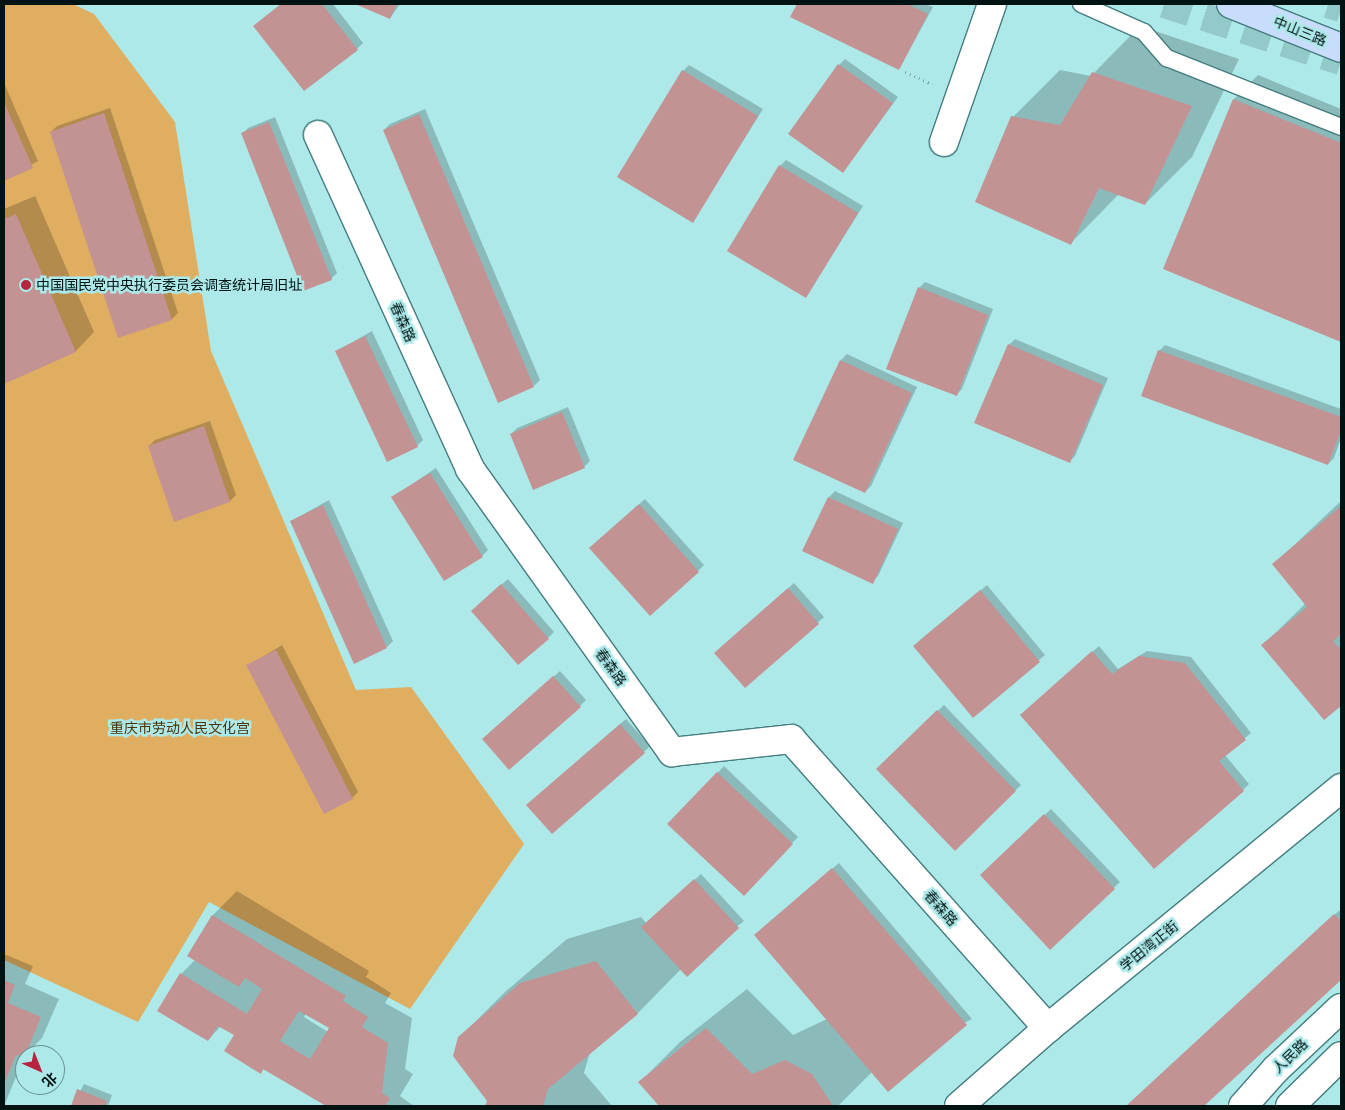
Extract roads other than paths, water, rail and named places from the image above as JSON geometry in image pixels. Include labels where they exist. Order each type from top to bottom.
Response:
[{"type":"main road","name":"中山三路","points":[[1231,4],[1341,48]]},
{"type":"street","points":[[944,142],[992,4]]},
{"type":"street","name":"春森路","points":[[318,135],[470,469],[672,752],[791,739],[1048,1028]]},
{"type":"street","name":"学田湾正街","points":[[959,1106],[1048,1028],[1341,788]]},
{"type":"street","points":[[1231,1106],[1341,1008]]},
{"type":"street","name":"人民路","points":[[1243,1106],[1276,1069],[1341,1008]]},
{"type":"street","points":[[1290,1106],[1341,1056]]},
{"type":"lane","points":[[1081,4],[1144,32],[1167,58],[1341,127]]},
{"type":"tunnel","points":[[1164,4],[1341,61]]},
{"type":"tunnel","points":[[1328,4],[1341,8]]},
{"type":"place","name":"中国国民党中央执行委员会调查统计局旧址","points":[[26,285]]},
{"type":"park label","name":"重庆市劳动人民文化宫","points":[[180,728]]}]
